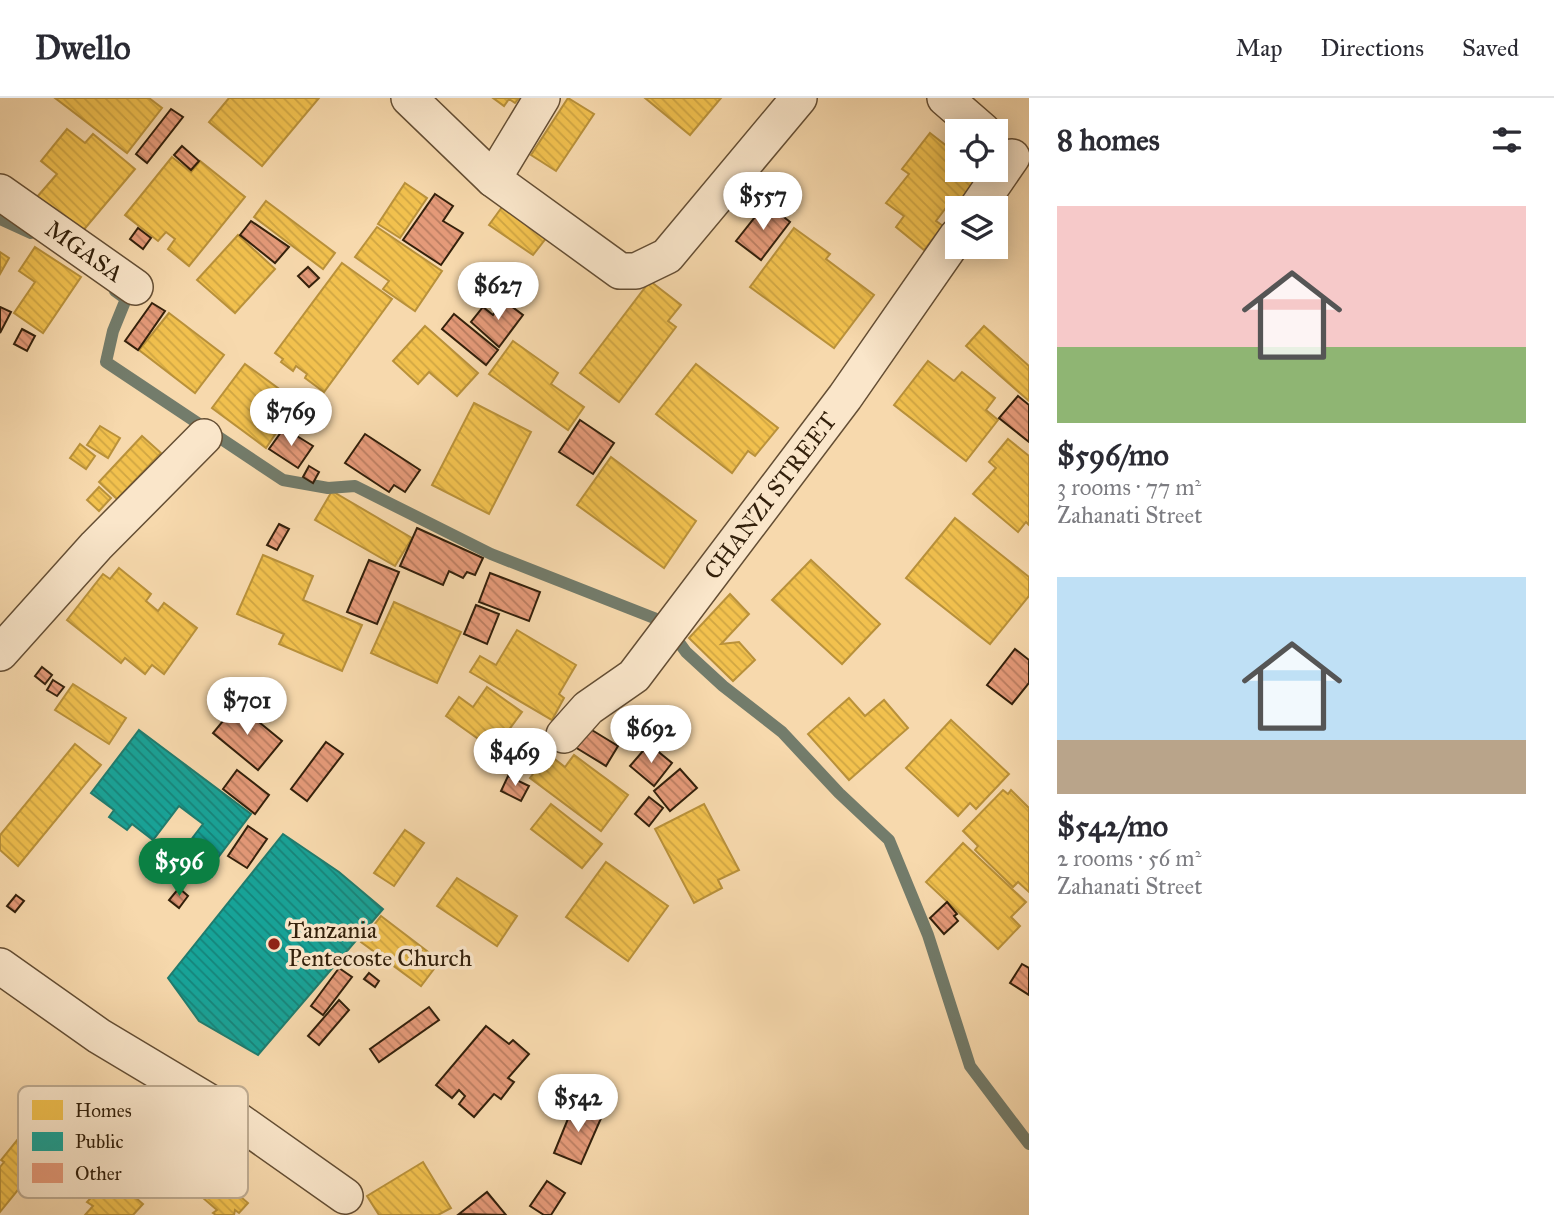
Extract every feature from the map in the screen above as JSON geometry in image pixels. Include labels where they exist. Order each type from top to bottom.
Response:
[{"type":"street","points":[[409,98],[493,179],[621,271],[636,271],[667,256],[799,98]]},
{"type":"street","points":[[493,179],[542,98]]},
{"type":"street","points":[[946,98],[970,119]]},
{"type":"street","points":[[985,196],[1012,156]]},
{"type":"street","name":"MGASA","points":[[0,192],[135,288]]},
{"type":"street","name":"CHANZI STREET","points":[[564,735],[589,708],[634,676],[845,397],[945,253]]},
{"type":"street","points":[[0,653],[96,545],[204,437]]},
{"type":"street","points":[[0,966],[99,1036],[183,1086]]},
{"type":"street","points":[[248,1128],[345,1196]]},
{"type":"building: Homes","points":[[55,98],[149,98],[162,108],[127,153]]},
{"type":"building: Homes","points":[[229,98],[319,98],[262,166],[209,122]]},
{"type":"building: Homes","points":[[493,98],[519,98],[515,103],[509,99],[504,106]]},
{"type":"building: Homes","points":[[568,98],[594,114],[556,171],[531,155]]},
{"type":"building: Homes","points":[[645,98],[721,98],[690,135]]},
{"type":"building: Homes","points":[[67,129],[85,143],[93,134],[135,169],[81,233],[37,197],[57,174],[41,161]]},
{"type":"building: Homes","points":[[930,133],[945,145],[945,182],[978,182],[967,196],[945,196],[945,209],[936,221],[943,226],[924,250],[896,227],[904,216],[886,203],[909,174],[902,169]]},
{"type":"building: Homes","points":[[172,157],[191,172],[200,161],[245,197],[189,266],[168,249],[175,239],[166,232],[158,241],[125,215]]},
{"type":"building: Homes","points":[[405,183],[427,198],[400,238],[378,224]]},
{"type":"building: Homes","points":[[266,201],[335,253],[323,269],[254,217]]},
{"type":"building: Homes","points":[[502,207],[547,237],[533,255],[489,225]]},
{"type":"building: Homes","points":[[377,227],[442,271],[415,311],[383,289],[389,281],[355,257]]},
{"type":"building: Homes","points":[[794,228],[830,254],[826,259],[874,295],[834,348],[750,287]]},
{"type":"building: Homes","points":[[238,235],[275,269],[235,313],[197,280]]},
{"type":"building: Homes","points":[[35,247],[81,277],[43,333],[14,313],[35,282],[19,271]]},
{"type":"building: Homes","points":[[0,252],[9,258],[0,274]]},
{"type":"building: Homes","points":[[342,263],[392,299],[324,392],[305,378],[307,374],[296,366],[293,371],[281,362],[283,359],[275,353]]},
{"type":"building: Homes","points":[[650,281],[681,305],[668,321],[676,327],[619,402],[580,373]]},
{"type":"building: Homes","points":[[169,313],[224,355],[195,393],[139,350]]},
{"type":"building: Homes","points":[[425,326],[478,373],[457,396],[429,372],[418,384],[393,361]]},
{"type":"building: Homes","points":[[984,326],[1029,366],[1029,401],[966,346]]},
{"type":"building: Homes","points":[[513,341],[558,373],[551,384],[584,407],[568,430],[489,374]]},
{"type":"building: Homes","points":[[928,361],[954,381],[962,372],[995,398],[986,410],[998,420],[966,461],[894,405]]},
{"type":"building: Homes","points":[[245,364],[297,402],[266,448],[212,408]]},
{"type":"building: Homes","points":[[696,364],[778,428],[755,456],[748,451],[732,473],[656,414]]},
{"type":"building: Homes","points":[[474,403],[531,432],[489,514],[432,485]]},
{"type":"building: Homes","points":[[100,426],[120,438],[108,458],[87,445]]},
{"type":"building: Homes","points":[[142,436],[161,453],[117,499],[99,482]]},
{"type":"building: Homes","points":[[1008,439],[1029,456],[1029,525],[1026,522],[1018,532],[973,494],[996,468],[989,462]]},
{"type":"building: Homes","points":[[80,444],[95,456],[86,469],[70,458]]},
{"type":"building: Homes","points":[[611,457],[696,521],[664,568],[577,505]]},
{"type":"building: Homes","points":[[99,487],[111,498],[99,511],[87,500]]},
{"type":"building: Homes","points":[[332,491],[412,538],[395,566],[315,520]]},
{"type":"building: Homes","points":[[955,518],[1029,577],[1029,596],[990,644],[906,578]]},
{"type":"building: Homes","points":[[263,555],[313,576],[303,600],[362,625],[342,671],[279,644],[284,634],[237,614]]},
{"type":"building: Homes","points":[[811,560],[880,624],[842,664],[772,600]]},
{"type":"building: Homes","points":[[119,568],[151,594],[146,601],[158,611],[164,603],[197,628],[164,674],[152,665],[145,674],[125,658],[121,663],[67,620],[103,574],[110,579]]},
{"type":"building: Homes","points":[[730,594],[749,614],[721,644],[739,642],[755,660],[733,681],[689,638]]},
{"type":"building: Homes","points":[[394,602],[461,632],[437,683],[371,653]]},
{"type":"building: Homes","points":[[517,630],[576,665],[559,694],[564,698],[552,720],[470,672],[480,656],[496,665]]},
{"type":"building: Homes","points":[[73,684],[126,718],[109,744],[55,710]]},
{"type":"building: Homes","points":[[487,687],[522,712],[494,750],[446,716],[459,697],[473,707]]},
{"type":"building: Homes","points":[[849,698],[865,716],[884,700],[908,728],[849,780],[808,734]]},
{"type":"building: Homes","points":[[951,720],[1009,774],[976,809],[970,803],[958,816],[906,768]]},
{"type":"building: Homes","points":[[75,744],[101,765],[18,866],[0,850],[0,835]]},
{"type":"building: Homes","points":[[548,754],[565,767],[574,755],[628,795],[601,831],[530,778]]},
{"type":"building: Homes","points":[[1003,790],[1008,794],[1011,790],[1029,808],[1029,892],[1018,882],[1013,887],[975,850],[978,846],[963,831]]},
{"type":"building: Homes","points":[[551,804],[602,844],[582,868],[531,829]]},
{"type":"building: Homes","points":[[704,804],[739,870],[718,880],[722,888],[694,903],[655,829]]},
{"type":"building: Homes","points":[[405,830],[424,843],[394,886],[374,873]]},
{"type":"building: Homes","points":[[963,843],[1026,902],[1011,917],[1020,926],[998,949],[926,882]]},
{"type":"building: Homes","points":[[606,862],[668,906],[628,961],[566,917]]},
{"type":"building: Homes","points":[[457,878],[517,916],[497,946],[437,906]]},
{"type":"building: Homes","points":[[381,916],[440,961],[421,986],[361,942]]},
{"type":"building: Homes","points":[[18,1139],[18,1190],[0,1212],[0,1167],[4,1162],[1,1160]]},
{"type":"building: Homes","points":[[423,1162],[451,1208],[438,1215],[379,1215],[367,1196]]},
{"type":"building: Homes","points":[[91,1198],[136,1198],[143,1204],[133,1215],[85,1215],[93,1206],[87,1202]]},
{"type":"building: Homes","points":[[203,1198],[242,1198],[248,1203],[239,1213],[235,1210],[234,1215],[216,1215],[213,1213],[217,1210]]},
{"type":"building: Public","points":[[139,730],[251,814],[210,868],[184,849],[203,824],[179,806],[153,840],[132,824],[127,830],[109,817],[114,810],[91,793]]},
{"type":"building: Public","name":"Tanzania Pentecoste Church","points":[[283,834],[339,872],[383,909],[258,1055],[199,1021],[168,978]]},
{"type":"building: Other","points":[[171,109],[183,117],[147,163],[136,154]]},
{"type":"building: Other","points":[[182,146],[199,161],[191,170],[174,155]]},
{"type":"building: Other","points":[[435,194],[453,206],[443,221],[463,233],[441,265],[403,240]]},
{"type":"building: Other","points":[[766,203],[790,222],[761,260],[736,241]]},
{"type":"building: Other","points":[[251,221],[289,247],[275,263],[240,235]]},
{"type":"building: Other","points":[[138,228],[151,238],[143,249],[130,239]]},
{"type":"building: Other","points":[[308,267],[319,278],[309,287],[298,276]]},
{"type":"building: Other","points":[[503,300],[523,315],[499,347],[471,322],[483,307],[493,315]]},
{"type":"building: Other","points":[[152,303],[165,311],[138,350],[125,341]]},
{"type":"building: Other","points":[[0,307],[11,312],[0,333]]},
{"type":"building: Other","points":[[454,314],[498,350],[486,365],[442,329]]},
{"type":"building: Other","points":[[22,329],[35,336],[27,351],[14,344]]},
{"type":"building: Other","points":[[1018,396],[1029,405],[1029,442],[999,418]]},
{"type":"building: Other","points":[[580,420],[614,443],[593,474],[559,452]]},
{"type":"building: Other","points":[[284,428],[313,446],[298,468],[269,449]]},
{"type":"building: Other","points":[[365,434],[420,470],[405,492],[394,485],[389,492],[345,463]]},
{"type":"building: Other","points":[[309,466],[319,472],[313,483],[303,477]]},
{"type":"building: Other","points":[[279,524],[289,529],[277,550],[267,545]]},
{"type":"building: Other","points":[[417,528],[483,558],[475,575],[467,572],[463,578],[449,571],[443,585],[400,566]]},
{"type":"building: Other","points":[[369,560],[399,572],[377,624],[347,612]]},
{"type":"building: Other","points":[[490,573],[540,592],[529,621],[479,602]]},
{"type":"building: Other","points":[[476,605],[499,614],[487,644],[464,634]]},
{"type":"building: Other","points":[[1015,649],[1029,660],[1029,683],[1012,704],[987,685]]},
{"type":"building: Other","points":[[42,667],[52,675],[45,684],[35,676]]},
{"type":"building: Other","points":[[53,680],[64,687],[57,696],[47,690]]},
{"type":"building: Other","points":[[237,704],[282,741],[258,770],[213,733]]},
{"type":"building: Other","points":[[582,724],[618,746],[606,766],[570,744]]},
{"type":"building: Other","points":[[326,742],[343,754],[307,801],[291,789]]},
{"type":"building: Other","points":[[649,744],[672,763],[654,786],[630,766]]},
{"type":"building: Other","points":[[680,769],[697,788],[670,811],[654,791]]},
{"type":"building: Other","points":[[237,770],[269,795],[255,814],[223,789]]},
{"type":"building: Other","points":[[508,776],[529,786],[521,801],[501,791]]},
{"type":"building: Other","points":[[649,797],[663,808],[649,826],[635,814]]},
{"type":"building: Other","points":[[248,826],[267,839],[247,868],[228,856]]},
{"type":"building: Other","points":[[179,888],[188,896],[179,908],[169,900]]},
{"type":"building: Other","points":[[16,895],[24,901],[15,912],[7,906]]},
{"type":"building: Other","points":[[947,902],[957,914],[954,916],[958,921],[944,934],[930,918]]},
{"type":"building: Other","points":[[1022,964],[1029,968],[1029,995],[1010,983]]},
{"type":"building: Other","points":[[339,968],[352,977],[323,1015],[311,1006]]},
{"type":"building: Other","points":[[369,973],[379,981],[375,987],[364,979]]},
{"type":"building: Other","points":[[339,1000],[349,1010],[319,1045],[308,1036]]},
{"type":"building: Other","points":[[429,1007],[439,1020],[379,1062],[370,1049]]},
{"type":"building: Other","points":[[486,1026],[509,1044],[513,1040],[529,1054],[508,1078],[514,1082],[501,1099],[494,1094],[474,1117],[459,1104],[465,1096],[459,1090],[452,1098],[436,1085]]},
{"type":"building: Other","points":[[574,1104],[602,1116],[581,1164],[554,1153]]},
{"type":"building: Other","points":[[547,1181],[565,1193],[551,1215],[544,1215],[530,1206]]},
{"type":"building: Other","points":[[487,1192],[506,1215],[459,1214]]},
{"type":"waterway","points":[[0,219],[31,233]]},
{"type":"waterway","points":[[115,291],[126,299],[113,331],[106,362],[283,480],[328,488],[355,486],[491,554],[654,618],[670,630],[686,652],[723,686],[782,732],[839,793],[889,840],[928,935],[970,1066],[1029,1144]]},
{"type":"place","name":"Tanzania Pentecoste Church","points":[[274,944]]}]
